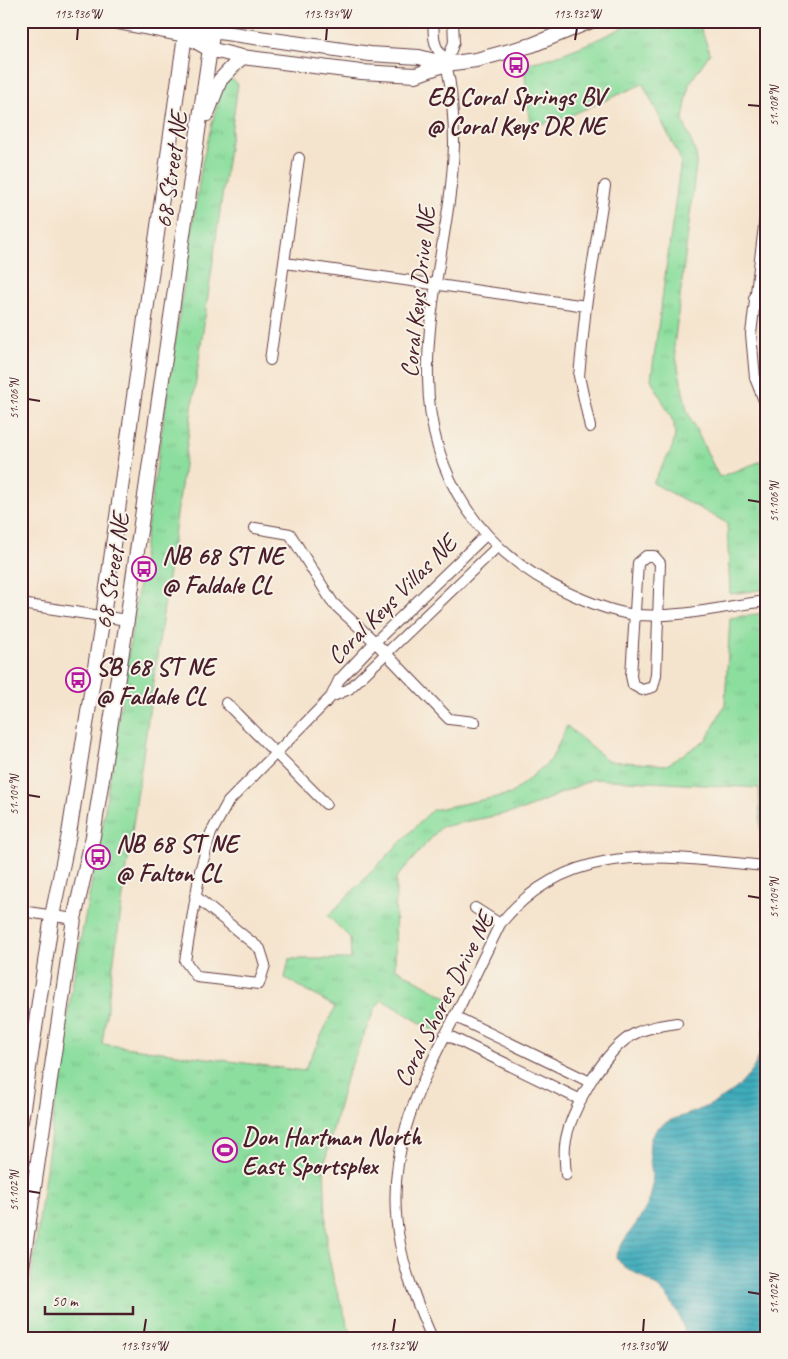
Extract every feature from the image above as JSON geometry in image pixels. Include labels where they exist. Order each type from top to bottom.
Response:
[{"type":"main road","points":[[112,21],[186,28],[213,26],[370,54],[419,57],[446,64]]},
{"type":"main road","points":[[186,28],[209,49],[242,56],[361,72],[416,75],[446,64],[532,46],[591,21]]},
{"type":"main road","name":"68 Street NE","points":[[21,1274],[74,920],[93,836],[127,620],[199,138],[213,26]]},
{"type":"main road","name":"68 Street NE","points":[[21,1121],[52,916],[69,834],[103,616],[186,28]]},
{"type":"main road","points":[[199,138],[220,80],[242,56]]},
{"type":"street","points":[[433,21],[435,43],[446,64]]},
{"type":"street","points":[[446,64],[454,42],[453,21]]},
{"type":"street","name":"Coral Keys Drive NE","points":[[446,64],[454,144],[430,328],[428,377],[434,432],[445,470],[458,497],[497,547],[548,584],[595,605],[634,615],[659,616],[694,614],[767,601]]},
{"type":"street","points":[[270,360],[299,158]]},
{"type":"street","points":[[590,427],[579,376],[586,306],[605,186]]},
{"type":"street","points":[[767,201],[754,298],[752,356],[755,378],[767,408]]},
{"type":"street","points":[[285,263],[586,306]]},
{"type":"street","points":[[754,298],[767,298]]},
{"type":"street","points":[[255,528],[290,534],[333,603],[381,648],[449,719],[475,722]]},
{"type":"street","name":"Coral Keys Villas NE","points":[[331,697],[349,689],[381,648],[486,535]]},
{"type":"street","name":"Coral Keys Villas NE","points":[[195,896],[260,949],[265,965],[259,984],[196,977],[185,961],[195,896],[200,871],[211,833],[228,802],[331,697],[339,680],[381,648],[497,547]]},
{"type":"street","points":[[646,556],[654,556],[660,563],[656,675],[653,687],[642,690],[634,685],[631,676],[634,615],[638,562],[646,556]]},
{"type":"street","points":[[21,604],[127,620]]},
{"type":"street","points":[[226,703],[276,751],[326,804]]},
{"type":"street","name":"Coral Shores Drive NE","points":[[432,1338],[408,1276],[400,1244],[395,1209],[403,1138],[410,1113],[425,1074],[500,924],[514,908],[568,871],[600,861],[646,858],[767,866]]},
{"type":"street","points":[[475,908],[500,924]]},
{"type":"street","points":[[21,911],[74,920]]},
{"type":"street","points":[[454,1016],[590,1082]]},
{"type":"street","points":[[566,1175],[565,1144],[581,1100],[590,1082],[609,1056],[635,1034],[655,1026],[677,1023]]},
{"type":"street","points":[[445,1034],[581,1100]]},
{"type":"green space","points":[[637,21],[698,21],[710,53],[689,84],[683,120],[697,157],[674,347],[687,411],[719,477],[767,459],[767,589],[730,594],[727,523],[653,483],[672,448],[675,436],[674,423],[651,379],[681,160],[643,84],[564,118],[530,127],[524,64],[568,52]]},
{"type":"green space","points":[[229,77],[238,84],[102,1044],[304,1071],[335,1007],[285,978],[289,959],[351,959],[350,938],[328,916],[432,810],[511,794],[551,760],[567,726],[608,761],[667,765],[707,739],[725,704],[730,618],[763,613],[767,656],[767,851],[761,850],[759,788],[593,779],[523,810],[441,827],[396,878],[395,968],[452,1000],[436,1032],[382,1000],[375,1008],[346,1078],[324,1165],[327,1247],[333,1278],[352,1338],[23,1338],[63,1044],[74,974],[102,829],[202,163],[219,96]]},
{"type":"water","points":[[767,1013],[767,1338],[686,1338],[677,1312],[662,1291],[623,1265],[616,1257],[624,1240],[641,1217],[649,1200],[653,1183],[649,1147],[653,1134],[668,1122],[717,1101],[744,1080],[757,1061]]},
{"type":"place","name":"EB Coral Springs BV @ Coral Keys DR NE","points":[[516,65]]},
{"type":"place","name":"NB 68 ST NE @ Faldale CL","points":[[144,569]]},
{"type":"place","name":"SB 68 ST NE @ Faldale CL","points":[[78,680]]},
{"type":"place","name":"NB 68 ST NE @ Falton CL","points":[[98,857]]},
{"type":"place","name":"Don Hartman North East Sportsplex","points":[[225,1150]]}]
